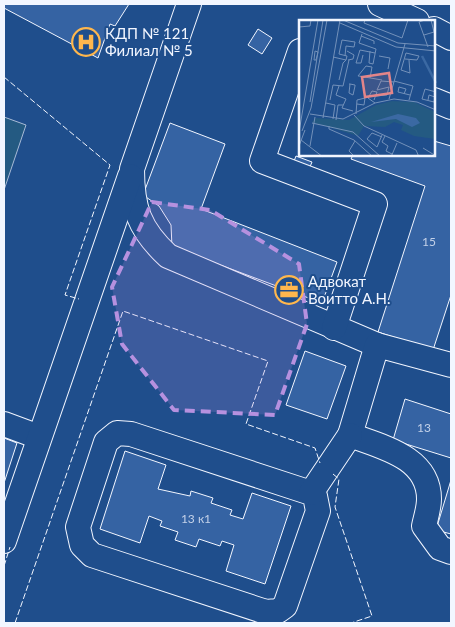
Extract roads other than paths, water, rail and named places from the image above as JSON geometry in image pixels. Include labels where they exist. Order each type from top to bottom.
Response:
[{"type":"street","points":[[4,541],[189,4]]},
{"type":"street","points":[[380,4],[414,20]]},
{"type":"street","points":[[435,30],[451,38]]},
{"type":"street","points":[[299,53],[262,161],[375,204],[334,328]]},
{"type":"street","points":[[435,100],[451,107]]},
{"type":"street","points":[[132,169],[132,190],[142,224],[151,240],[168,256],[377,345],[451,365]]},
{"type":"street","points":[[311,493],[350,435],[377,345]]},
{"type":"street","points":[[4,424],[40,436]]},
{"type":"street","points":[[117,434],[132,434],[311,493],[318,501],[318,511],[296,579],[285,606],[272,612],[92,555],[82,545],[79,536],[78,527],[106,442],[117,434]]},
{"type":"street","points":[[350,435],[399,452],[424,473],[429,498],[424,526],[440,548],[451,552]]},
{"type":"place","name":"КДП № 121 Филиал № 5","points":[[86,42]]},
{"type":"place","name":"Адвокат Воитто А.Н.","points":[[289,290]]}]
